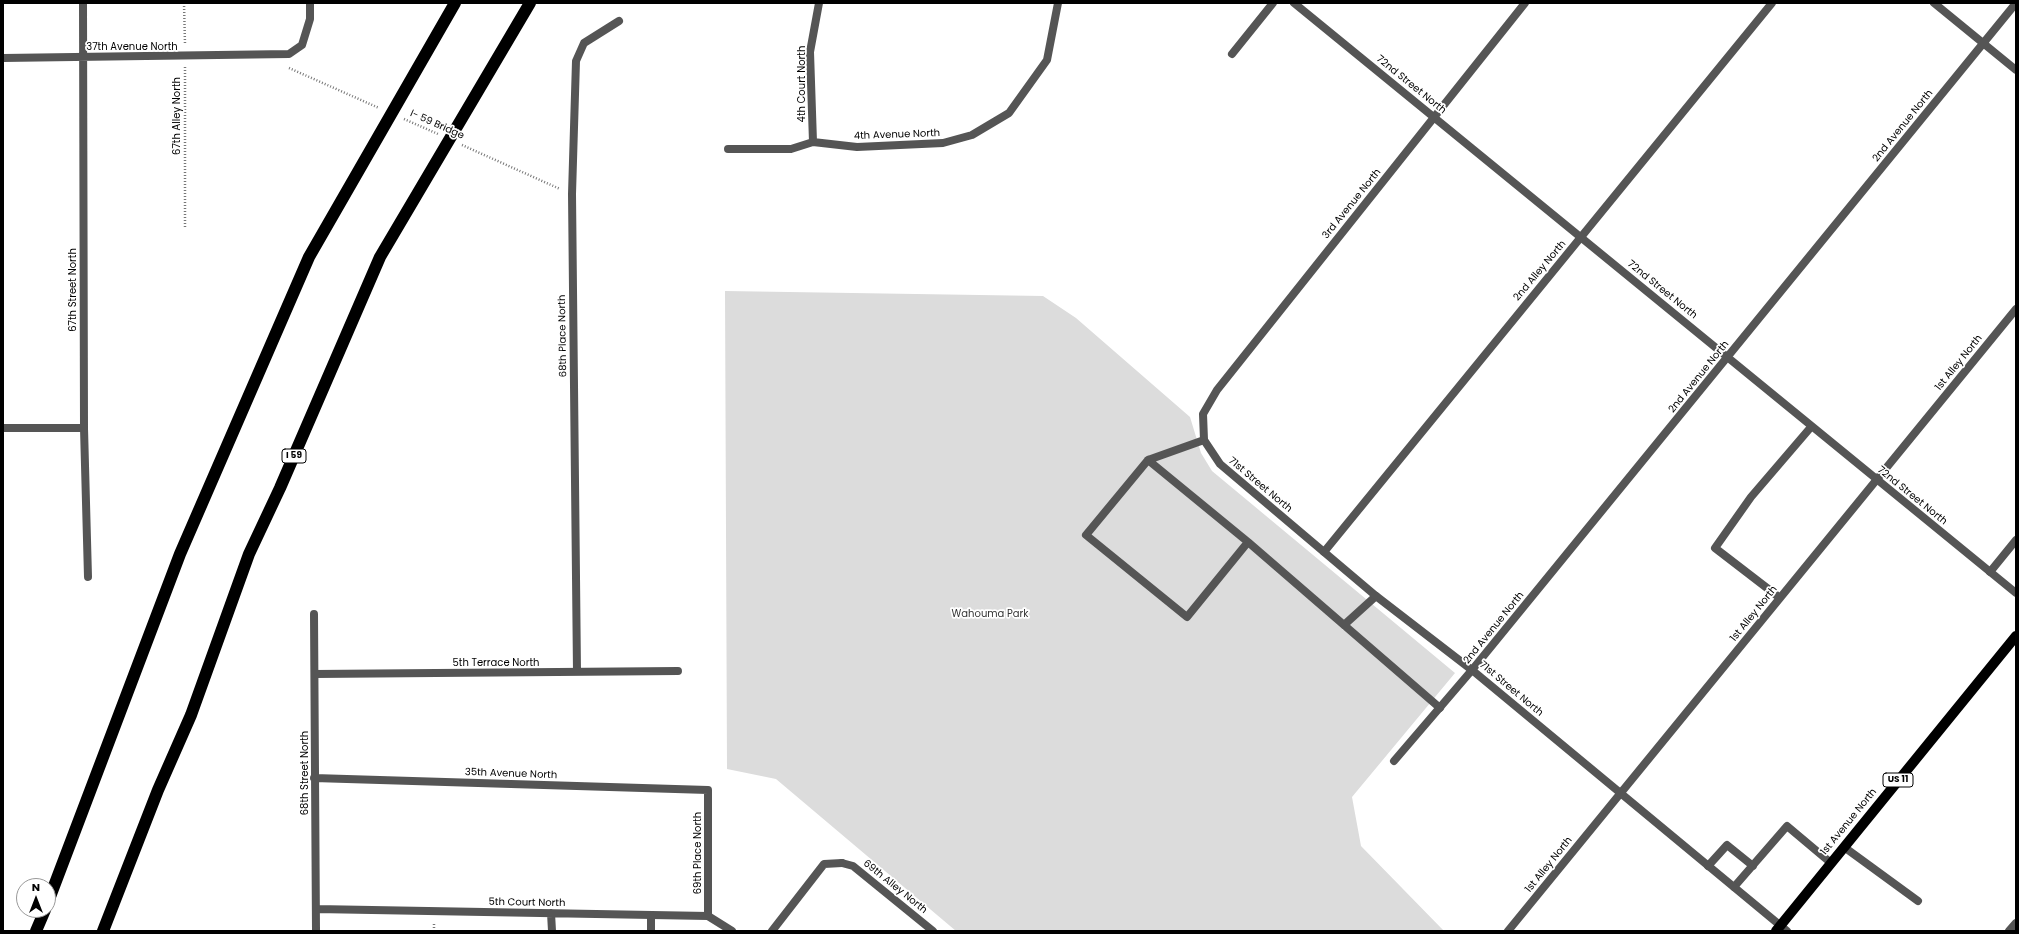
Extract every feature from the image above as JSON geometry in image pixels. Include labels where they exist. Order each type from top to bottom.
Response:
[{"type":"highway","points":[[56,881],[180,554],[309,257],[455,3]]},
{"type":"highway","name":"I 59","points":[[103,931],[158,790],[192,715],[249,554],[280,488],[380,256],[530,3]]},
{"type":"highway","points":[[36,931],[42,918]]},
{"type":"main road","name":"1st Avenue North","points":[[1781,929],[1831,863],[2016,636]]},
{"type":"street","name":"67th Street North","points":[[83,3],[84,428],[88,577]]},
{"type":"street","name":"37th Avenue North","points":[[3,58],[261,56],[289,54],[302,46],[310,19],[310,3]]},
{"type":"street","name":"4th Court North","points":[[813,142],[810,52],[819,3]]},
{"type":"street","name":"4th Avenue North","points":[[728,149],[790,148],[813,142],[857,147],[944,143],[972,136],[1009,114],[1048,60],[1058,3]]},
{"type":"street","points":[[1232,54],[1273,3]]},
{"type":"street","name":"72nd Street North","points":[[1294,3],[2016,593]]},
{"type":"street","name":"3rd Avenue North","points":[[1204,440],[1203,414],[1217,390],[1525,3]]},
{"type":"street","name":"2nd Alley North","points":[[1324,552],[1772,3]]},
{"type":"street","points":[[1934,3],[2016,70]]},
{"type":"street","name":"2nd Avenue North","points":[[1394,761],[1472,670],[2016,3]]},
{"type":"street","name":"68th Place North","points":[[577,672],[572,194],[576,61],[584,43],[619,20]]},
{"type":"street","name":"1st Alley North","points":[[1508,931],[2016,309]]},
{"type":"street","points":[[1780,598],[1715,548],[1752,497],[1811,427]]},
{"type":"street","points":[[3,428],[84,428]]},
{"type":"street","points":[[1204,440],[1148,460],[1086,535],[1187,617],[1248,542]]},
{"type":"street","name":"71st Street North","points":[[1204,440],[1220,464],[1376,596],[1472,670],[1708,866],[1781,929]]},
{"type":"street","points":[[1148,460],[1248,542],[1440,708]]},
{"type":"street","points":[[1990,572],[2016,540]]},
{"type":"street","points":[[1344,625],[1376,596]]},
{"type":"street","name":"68th Street North","points":[[314,614],[316,931]]},
{"type":"street","name":"5th Terrace North","points":[[315,674],[678,671]]},
{"type":"street","name":"35th Avenue North","points":[[314,778],[708,790]]},
{"type":"street","name":"69th Place North","points":[[708,790],[708,916]]},
{"type":"street","points":[[1734,888],[1787,826],[1831,863]]},
{"type":"street","points":[[1708,866],[1727,845],[1753,866]]},
{"type":"street","points":[[1844,847],[1918,901]]},
{"type":"street","name":"69th Alley North","points":[[772,931],[824,864],[842,863],[853,866],[933,931]]},
{"type":"street","name":"5th Court North","points":[[316,909],[708,916]]},
{"type":"street","points":[[552,913],[552,931]]},
{"type":"street","points":[[651,915],[651,931]]},
{"type":"street","points":[[708,916],[732,931]]},
{"type":"street","points":[[2009,931],[2016,923]]},
{"type":"path","name":"67th Alley North","points":[[184,3],[185,228]]},
{"type":"path","points":[[295,70],[382,109]]},
{"type":"path","name":"I- 59 Bridge","points":[[403,118],[439,135]]},
{"type":"path","name":"I- 59 Bridge","points":[[461,144],[572,194]]},
{"type":"green space","name":"Wahouma Park","points":[[725,291],[1043,296],[1076,318],[1190,417],[1201,453],[1212,471],[1455,673],[1352,797],[1361,846],[1444,931],[956,931],[776,779],[727,769]]}]
